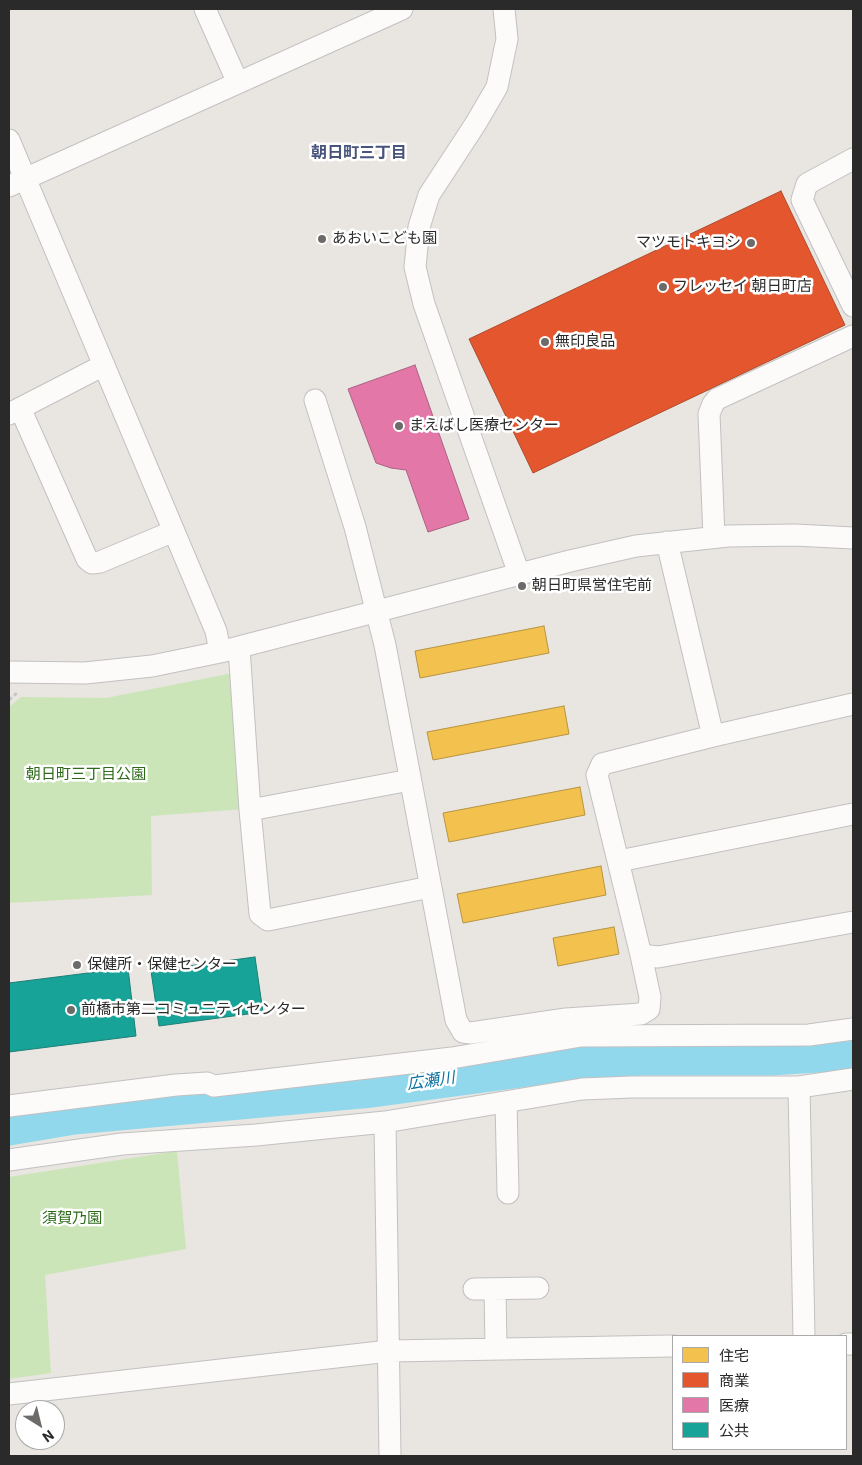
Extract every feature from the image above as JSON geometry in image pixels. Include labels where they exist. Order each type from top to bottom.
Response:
[{"type":"street","points":[[205,9],[238,83]]},
{"type":"street","points":[[17,182],[402,9]]},
{"type":"street","points":[[504,9],[507,39],[496,88],[476,123],[429,195],[419,227],[415,267],[424,304],[519,574]]},
{"type":"street","points":[[9,140],[17,182],[104,365],[216,631],[229,650],[250,810],[260,914],[268,920],[430,888]]},
{"type":"street","points":[[853,159],[807,184],[802,200],[853,306]]},
{"type":"street","points":[[714,537],[709,414],[713,404],[717,399],[853,336]]},
{"type":"street","points":[[104,365],[14,411],[87,558],[92,563],[100,562],[174,531]]},
{"type":"street","points":[[315,400],[356,527],[377,611],[456,1020],[460,1029],[466,1033],[566,1019],[633,1015],[647,1012],[650,1009],[650,998],[641,955],[597,775],[599,767],[606,762],[853,704]]},
{"type":"street","points":[[9,672],[85,673],[152,666],[229,650],[608,552],[667,542],[714,537],[795,535],[853,538]]},
{"type":"street","points":[[667,542],[714,736]]},
{"type":"street","points":[[250,810],[410,780]]},
{"type":"street","points":[[619,860],[853,814]]},
{"type":"street","points":[[641,955],[658,957],[853,922]]},
{"type":"street","points":[[9,1106],[176,1085],[207,1083],[214,1086],[452,1058],[581,1036],[810,1035],[853,1029]]},
{"type":"street","points":[[9,1160],[122,1144],[256,1135],[385,1122],[552,1093],[593,1088],[799,1087],[853,1079]]},
{"type":"street","points":[[799,1087],[804,1335]]},
{"type":"street","points":[[506,1102],[508,1193]]},
{"type":"street","points":[[385,1122],[390,1456]]},
{"type":"street","points":[[496,1348],[484,1289],[538,1288]]},
{"type":"street","points":[[9,1394],[389,1351],[672,1346]]},
{"type":"path","points":[[9,700],[19,691]]},
{"type":"green space","name":"朝日町三丁目公園","points":[[233,673],[245,809],[151,816],[152,895],[9,903],[9,707],[21,697],[106,698]]},
{"type":"green space","name":"須賀乃園","points":[[177,1151],[186,1249],[45,1275],[51,1373],[9,1379],[9,1177]]},
{"type":"building: 住宅","points":[[544,626],[549,653],[420,678],[415,651]]},
{"type":"building: 住宅","points":[[564,706],[569,734],[433,760],[427,732]]},
{"type":"building: 住宅","points":[[580,787],[585,815],[449,842],[443,813]]},
{"type":"building: 住宅","points":[[601,866],[606,895],[463,923],[457,894]]},
{"type":"building: 住宅","points":[[614,927],[619,954],[558,966],[553,938]]},
{"type":"building: 商業","points":[[781,191],[845,325],[533,473],[469,339]]},
{"type":"building: 医療","name":"まえばし医療センター","points":[[415,365],[469,519],[428,532],[406,470],[376,463],[348,389]]},
{"type":"building: 公共","points":[[255,957],[263,1012],[159,1026],[151,971]]},
{"type":"building: 公共","name":"前橋市第二コミュニティセンター","points":[[128,968],[136,1036],[9,1052],[9,983]]},
{"type":"waterway","name":"広瀬川","points":[[9,1128],[74,1117],[372,1090],[559,1065],[641,1058],[769,1058],[836,1054],[853,1051]]},
{"type":"place","name":"あおいこども園","points":[[322,239]]},
{"type":"place","name":"マツモトキヨシ","points":[[751,243]]},
{"type":"place","name":"フレッセイ 朝日町店","points":[[663,287]]},
{"type":"place","name":"無印良品","points":[[545,342]]},
{"type":"place","name":"まえばし医療センター","points":[[399,426]]},
{"type":"place","name":"朝日町県営住宅前","points":[[522,586]]},
{"type":"place","name":"保健所・保健センター","points":[[77,965]]},
{"type":"place","name":"前橋市第二コミュニティセンター","points":[[71,1010]]},
{"type":"district","name":"朝日町三丁目","points":[[359,154]]}]
